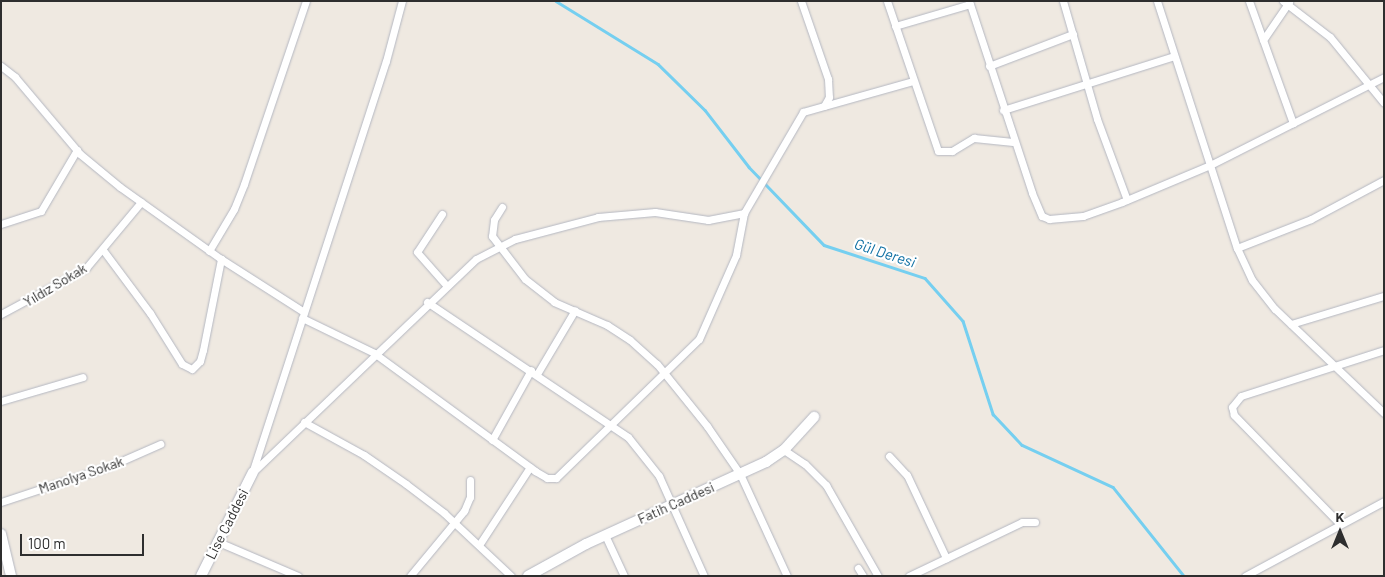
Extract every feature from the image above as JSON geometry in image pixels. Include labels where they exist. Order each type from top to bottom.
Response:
[{"type":"street","points":[[210,251],[241,192],[306,1]]},
{"type":"street","points":[[252,474],[402,1]]},
{"type":"street","points":[[801,1],[828,79],[829,97],[824,106]]},
{"type":"street","points":[[887,1],[938,150],[952,151],[974,138],[1013,142]]},
{"type":"street","points":[[1063,1],[1087,83],[1127,200]]},
{"type":"street","points":[[1158,1],[1174,56],[1237,248],[1256,286],[1291,324],[1384,413]]},
{"type":"street","points":[[1249,1],[1293,123]]},
{"type":"street","points":[[895,26],[969,2],[1013,142],[1042,216],[1049,219],[1083,216],[1127,200],[1210,165],[1384,77]]},
{"type":"street","points":[[1263,40],[1287,2],[1330,36],[1384,103]]},
{"type":"street","points":[[989,66],[1072,34]]},
{"type":"street","points":[[1003,110],[1174,56]]},
{"type":"street","points":[[1,66],[15,77],[77,150],[141,202],[303,315],[374,353],[547,478],[556,478],[665,373],[704,332],[736,254],[744,213],[753,202],[804,112],[913,81]]},
{"type":"street","points":[[1,224],[40,211],[77,150]]},
{"type":"street","points":[[1237,248],[1311,218],[1384,180]]},
{"type":"street","name":"Yıldız Sokak","points":[[1,314],[71,278],[103,250],[141,202]]},
{"type":"street","points":[[502,207],[491,228],[498,247],[534,288],[554,302],[615,330],[665,373],[740,474],[787,576]]},
{"type":"street","points":[[252,474],[374,353],[476,258],[498,247],[564,225],[626,213],[655,212],[708,220],[744,213]]},
{"type":"street","points":[[442,214],[417,252],[446,285]]},
{"type":"street","points":[[103,250],[150,313],[182,364],[192,369],[200,361],[203,350],[222,259]]},
{"type":"street","points":[[1291,324],[1384,296]]},
{"type":"street","points":[[427,302],[534,372],[628,438],[647,459],[672,505],[704,576]]},
{"type":"street","points":[[492,440],[575,310]]},
{"type":"street","points":[[1339,523],[1232,411],[1234,404],[1241,396],[1384,350]]},
{"type":"street","points":[[1,401],[83,377]]},
{"type":"street","name":"Fatih Caddesi","points":[[528,576],[539,573],[606,535],[740,474],[784,450],[814,417]]},
{"type":"street","points":[[304,422],[364,455],[454,523],[511,576]]},
{"type":"street","name":"Manolya Sokak","points":[[1,502],[110,466],[160,444]]},
{"type":"street","points":[[784,450],[826,485],[878,576]]},
{"type":"street","points":[[889,456],[907,475],[946,558]]},
{"type":"street","points":[[479,546],[530,467]]},
{"type":"street","name":"Lise Caddesi","points":[[201,576],[216,542],[252,474]]},
{"type":"street","points":[[410,576],[454,523],[470,497],[470,480]]},
{"type":"street","points":[[1245,576],[1339,523],[1384,501]]},
{"type":"street","points":[[909,576],[1022,522],[1035,522]]},
{"type":"street","points":[[1,534],[11,576]]},
{"type":"street","points":[[606,535],[624,576]]},
{"type":"street","points":[[216,542],[298,576]]},
{"type":"street","points":[[858,568],[863,576]]},
{"type":"waterway","name":"Gül Deresi","points":[[556,1],[658,64],[705,110],[749,167],[824,245],[925,278],[963,321],[993,414],[1022,445],[1113,487],[1184,576]]}]
